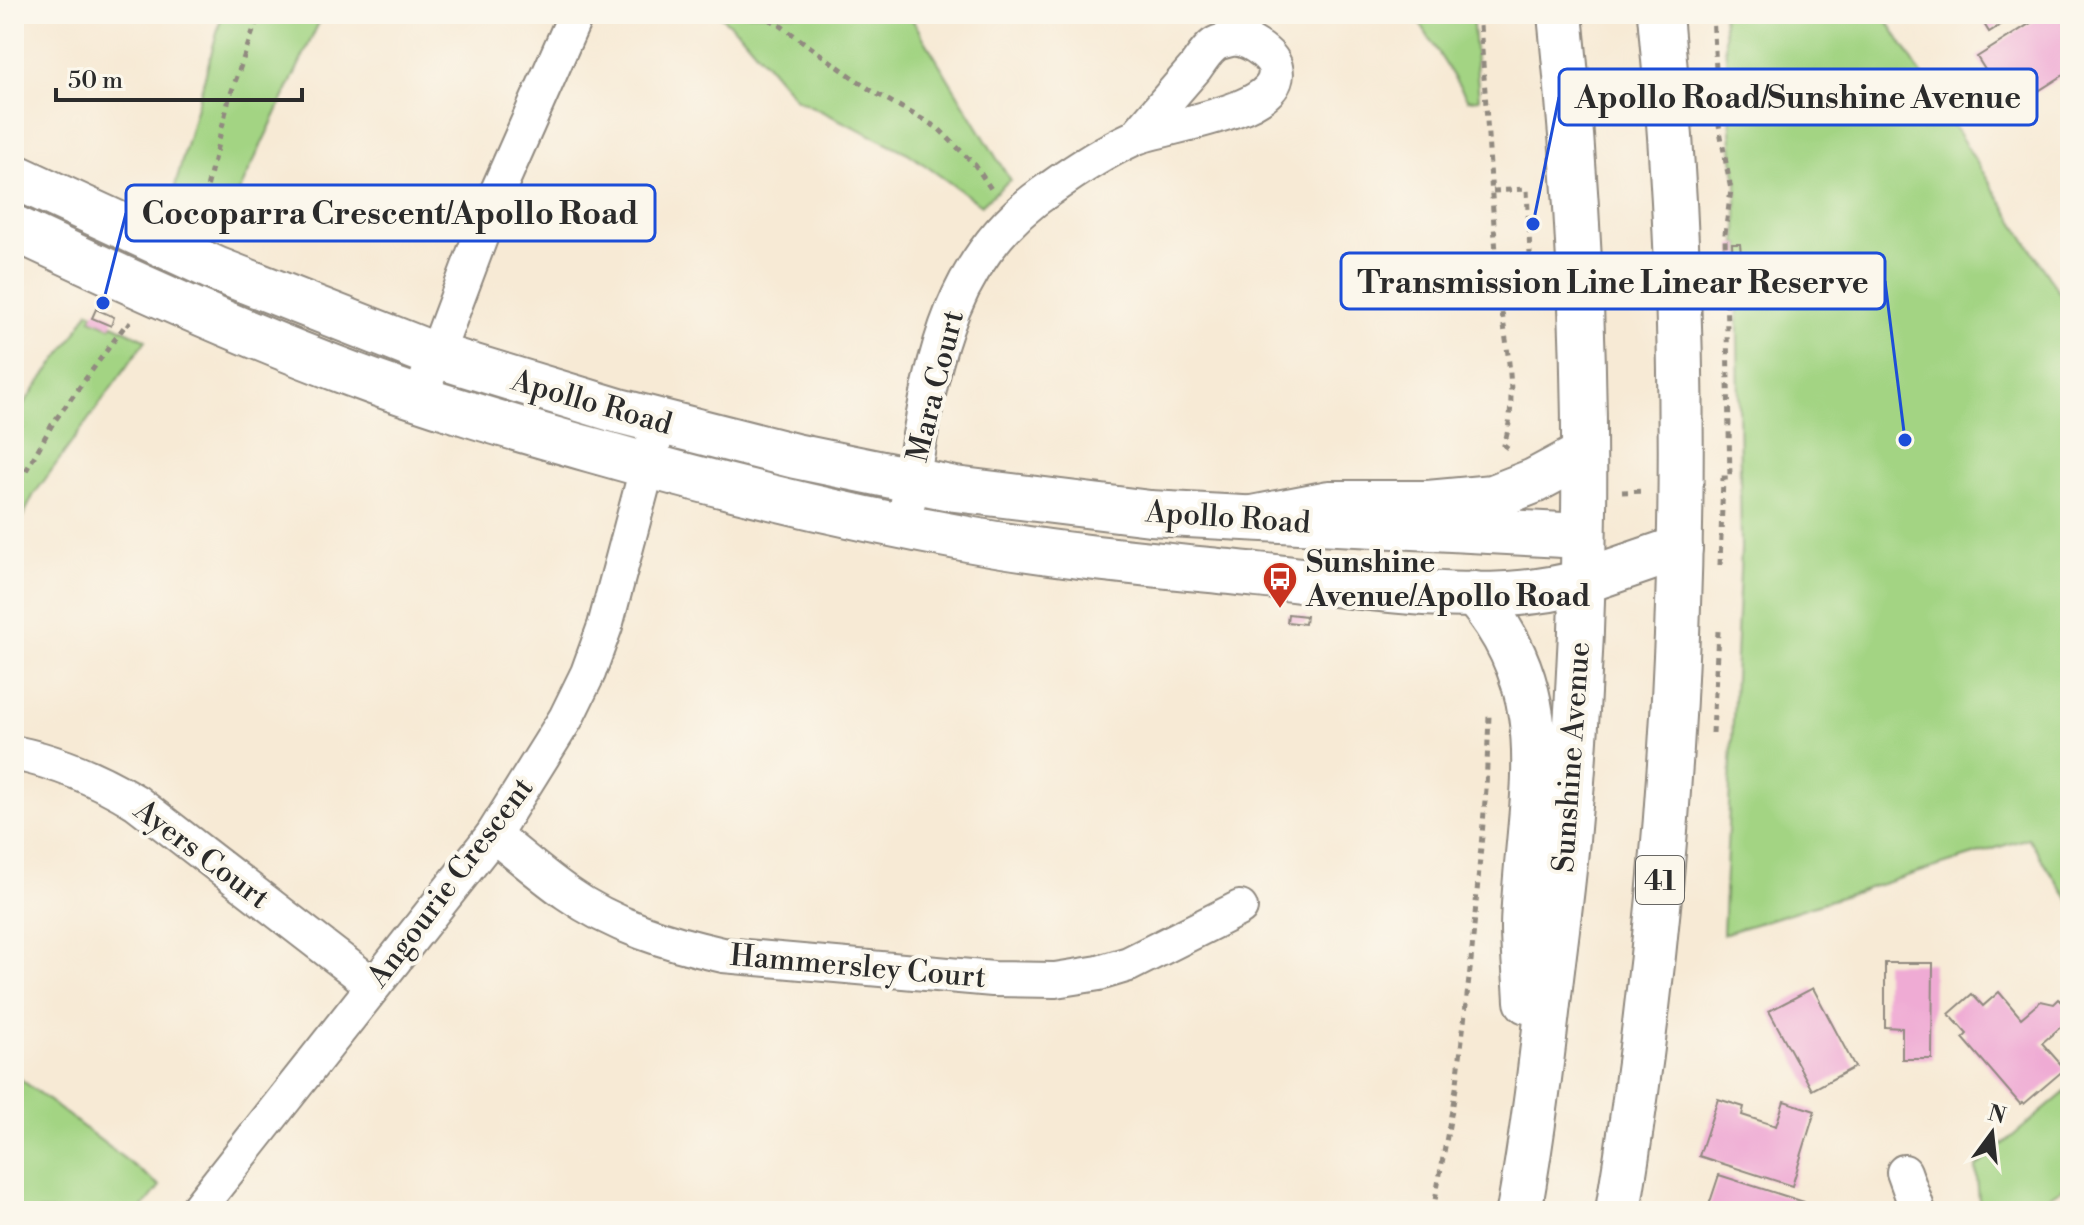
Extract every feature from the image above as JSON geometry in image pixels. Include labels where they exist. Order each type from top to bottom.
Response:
[{"type":"main road","name":"Sunshine Avenue","points":[[1519,1211],[1568,829],[1581,582],[1584,454],[1578,238],[1560,14]]},
{"type":"main road","name":"41","points":[[1618,1211],[1639,1069],[1661,873],[1675,708],[1682,404],[1678,262],[1660,14]]},
{"type":"main road","name":"Apollo Road","points":[[14,176],[173,250],[306,306],[435,355],[659,422],[795,456],[995,495],[1150,513],[1582,536],[1680,548]]},
{"type":"main road","name":"Apollo Road","points":[[14,228],[153,293],[278,346],[420,398],[647,466],[903,527],[1049,552],[1361,586],[1474,594],[1537,593],[1581,582],[1680,548]]},
{"type":"main road","points":[[1252,518],[1329,503],[1451,502],[1493,497],[1534,481],[1584,454]]},
{"type":"main road","points":[[1474,594],[1496,621],[1513,651],[1523,676],[1533,722],[1536,777],[1523,928],[1533,1119]]},
{"type":"street","points":[[420,398],[496,195],[576,14]]},
{"type":"street","name":"Mara Court","points":[[903,527],[938,349],[951,308],[976,263],[1013,218],[1050,188],[1136,137]]},
{"type":"street","name":"Angourie Crescent","points":[[196,1211],[493,835],[558,731],[588,673],[616,586],[659,422]]},
{"type":"street","name":"Ayers Court","points":[[14,753],[72,769],[136,802],[373,985]]},
{"type":"street","name":"Hammersley Court","points":[[493,835],[568,894],[604,915],[682,946],[723,955],[993,979],[1055,980],[1099,973],[1129,964],[1240,908]]},
{"type":"street","points":[[1904,1172],[1918,1211]]},
{"type":"path","points":[[173,250],[190,214],[196,217],[200,208],[229,99],[259,14]]},
{"type":"path","points":[[758,14],[777,23],[872,91],[938,128],[975,165],[1013,218]]},
{"type":"path","points":[[1479,14],[1499,291],[1511,396],[1509,427],[1504,445]]},
{"type":"path","points":[[1713,14],[1719,125],[1731,190],[1725,234],[1730,478],[1714,478]]},
{"type":"path","points":[[1493,191],[1527,189],[1530,254]]},
{"type":"path","points":[[14,492],[53,423],[127,323]]},
{"type":"path","points":[[1433,1211],[1457,1083],[1471,961],[1486,789],[1489,702]]},
{"type":"green space","points":[[222,14],[323,14],[227,218],[173,194]]},
{"type":"green space","points":[[718,14],[909,14],[1010,180],[981,205],[908,153],[796,99],[741,34]]},
{"type":"green space","points":[[1414,14],[1472,14],[1479,99],[1468,100]]},
{"type":"green space","points":[[1723,14],[1883,14],[2070,310],[2070,902],[2028,838],[1723,934],[1741,549],[1737,265],[1742,264],[1740,244],[1737,244],[1737,181]]},
{"type":"green space","points":[[89,311],[93,313],[91,319],[110,327],[113,324],[146,340],[33,496],[14,535],[14,417]]},
{"type":"green space","points":[[14,1074],[160,1186],[140,1211],[14,1211]]},
{"type":"green space","points":[[2070,1088],[2070,1184],[2025,1211],[1980,1211],[1976,1167]]},
{"type":"building","points":[[1978,14],[2018,14],[1989,32]]},
{"type":"building","points":[[2045,14],[2070,14],[2070,41],[2066,43],[2070,49],[2070,71],[2010,109],[1977,57]]},
{"type":"building","points":[[1732,244],[1740,244],[1742,265],[1733,265]]},
{"type":"building","points":[[96,309],[114,317],[111,326],[92,318]]},
{"type":"building","points":[[1288,614],[1306,616],[1305,624],[1287,622]]},
{"type":"building","points":[[1885,963],[1933,963],[1932,1059],[1902,1059],[1902,1028],[1885,1027]]},
{"type":"building","points":[[1813,988],[1855,1067],[1812,1090],[1769,1011]]},
{"type":"building","points":[[1999,992],[2021,1018],[2041,1001],[2054,1004],[2059,999],[2068,1008],[2063,1012],[2063,1025],[2042,1043],[2065,1069],[2024,1104],[2020,1104],[1963,1038],[1967,1034],[1949,1014],[1972,994],[1983,1006]]},
{"type":"building","points":[[1718,1099],[1744,1107],[1742,1115],[1776,1126],[1784,1101],[1815,1111],[1792,1186],[1699,1156]]},
{"type":"building","points":[[1719,1175],[1804,1202],[1801,1211],[1707,1211]]},
{"type":"place","name":"Apollo Road/Sunshine Avenue","points":[[1533,224]]},
{"type":"place","name":"Cocoparra Crescent/Apollo Road","points":[[103,303]]},
{"type":"place","name":"Transmission Line Linear Reserve","points":[[1905,440]]},
{"type":"place","name":"Sunshine Avenue/Apollo Road","points":[[1280,610]]}]
